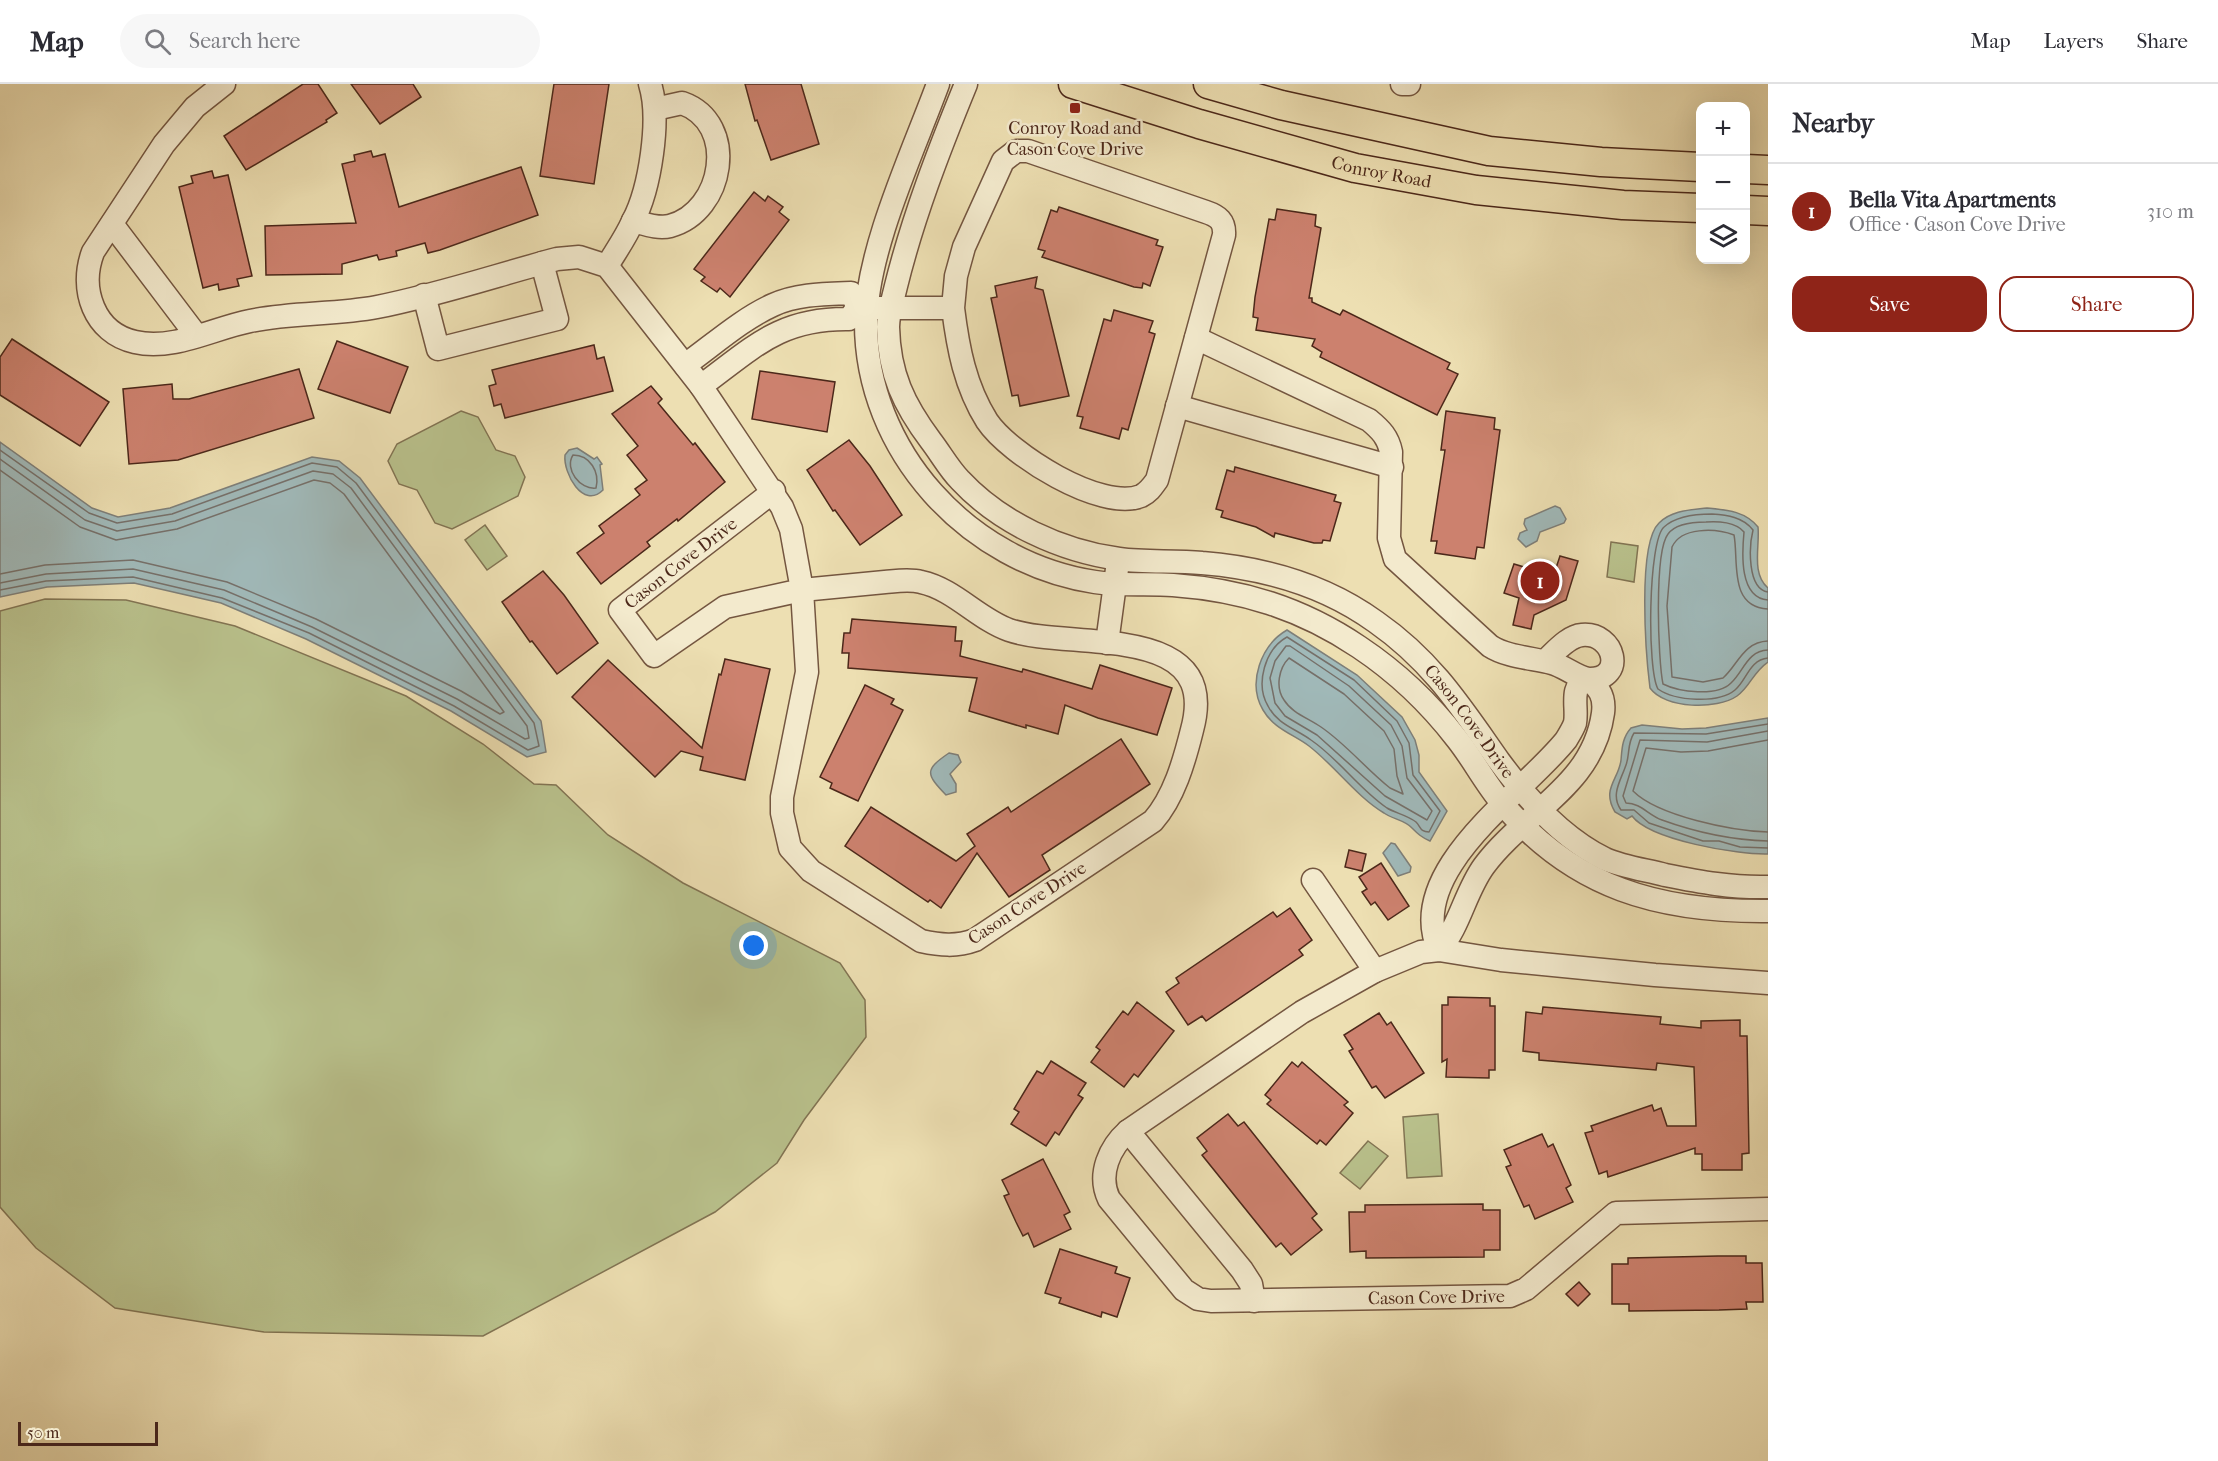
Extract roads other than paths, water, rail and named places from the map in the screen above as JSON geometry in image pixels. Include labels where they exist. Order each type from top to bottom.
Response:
[{"type":"main road","name":"Conroy Road","points":[[1073,84],[1199,124],[1355,168],[1476,190],[1623,205],[1696,208]]},
{"type":"main road","points":[[1208,84],[1281,105],[1489,151],[1601,162],[1696,167]]},
{"type":"main road","points":[[1750,169],[1768,170]]},
{"type":"main road","points":[[1750,210],[1768,211]]},
{"type":"street","points":[[225,84],[195,107],[180,124],[93,252],[87,269],[88,295],[101,321],[115,333],[136,343],[170,344],[196,335],[278,315],[329,313],[377,306],[542,263],[579,257],[607,266],[633,221],[646,185],[655,110],[650,84]]},
{"type":"street","name":"Cason Cove Drive","points":[[938,84],[884,232],[863,308],[868,354],[881,406],[909,461],[930,490],[971,530],[1021,560],[1058,574],[1117,583],[1223,589],[1285,606],[1324,624],[1362,649],[1401,681],[1457,739],[1503,803],[1524,826],[1552,851],[1582,871],[1612,886],[1649,900],[1687,908],[1768,911]]},
{"type":"street","name":"Cason Cove Drive","points":[[966,84],[933,167],[903,255],[888,324],[891,348],[904,401],[960,480],[1006,518],[1028,531],[1084,551],[1118,559],[1231,566],[1280,575],[1342,600],[1377,622],[1421,659],[1458,700],[1502,764],[1555,826],[1607,860],[1716,885],[1768,887]]},
{"type":"street","points":[[1402,84],[1409,84]]},
{"type":"street","points":[[633,221],[669,226],[694,214],[704,203],[718,171],[719,152],[716,138],[705,115],[682,103],[655,110]]},
{"type":"street","points":[[1016,151],[1028,151],[1220,219],[1224,235],[1196,338],[1157,480],[1150,490],[1140,496],[1123,498],[1081,487],[1056,477],[1031,462],[989,423],[975,399],[960,355],[953,308],[956,276],[964,248],[1003,161],[1016,151]]},
{"type":"street","points":[[112,224],[196,335]]},
{"type":"street","points":[[424,295],[438,349],[557,319],[542,263]]},
{"type":"street","name":"Cason Cove Drive","points":[[607,266],[701,386],[774,491],[791,529],[802,590],[807,672],[782,797],[782,813],[790,848],[811,871],[921,940],[936,944],[963,944],[975,940],[1152,821],[1168,800],[1194,724],[1196,700],[1190,676],[1166,656],[1148,649],[1042,637],[1009,630],[941,590],[920,582],[885,582],[802,590],[725,607],[654,656],[620,609],[774,491]]},
{"type":"street","points":[[685,365],[762,310],[780,302],[808,295],[850,293],[863,308]]},
{"type":"street","points":[[701,386],[784,329],[812,321],[849,319],[863,308],[953,308]]},
{"type":"street","points":[[1196,338],[1369,420],[1389,440],[1392,467],[1389,538],[1395,559],[1490,646],[1570,669],[1595,684],[1603,699],[1598,736],[1584,765],[1485,864],[1468,892],[1450,938],[1439,950]]},
{"type":"street","points":[[1177,406],[1392,467]]},
{"type":"street","points":[[1107,643],[1117,583],[1118,559]]},
{"type":"street","points":[[1545,661],[1567,641],[1582,635],[1600,638],[1610,647],[1614,661],[1609,672],[1600,678],[1586,679]]},
{"type":"street","name":"Cason Cove Drive","points":[[1439,950],[1432,936],[1432,922],[1444,881],[1461,849],[1474,831],[1566,740],[1575,723],[1576,690],[1586,679]]},
{"type":"street","points":[[1313,880],[1375,971]]},
{"type":"street","name":"Cason Cove Drive","points":[[1768,983],[1620,972],[1502,960],[1439,950],[1405,956],[1302,1012],[1128,1131],[1110,1151],[1104,1187],[1109,1199],[1175,1281],[1193,1296],[1211,1301],[1510,1296],[1526,1289],[1616,1213],[1768,1209]]},
{"type":"street","points":[[1128,1131],[1242,1270],[1251,1284],[1254,1301]]},
{"type":"water","points":[[0,442],[92,508],[118,517],[170,508],[312,457],[339,461],[360,478],[541,721],[546,752],[527,757],[451,711],[306,639],[221,603],[134,583],[47,587],[0,597]]},
{"type":"water","points":[[577,448],[594,459],[597,457],[602,464],[600,465],[603,490],[596,495],[588,496],[582,492],[576,487],[567,471],[565,455],[569,450]]},
{"type":"water","points":[[1555,506],[1560,508],[1566,519],[1564,523],[1540,532],[1537,541],[1526,547],[1518,539],[1520,533],[1527,530],[1524,524],[1525,519]]},
{"type":"water","points":[[1707,508],[1741,514],[1758,527],[1758,568],[1768,588],[1768,662],[1737,696],[1717,704],[1692,705],[1667,700],[1650,688],[1645,628],[1645,576],[1652,535],[1659,523],[1676,513]]},
{"type":"water","points":[[1287,630],[1357,675],[1402,717],[1415,740],[1419,755],[1419,772],[1447,811],[1430,841],[1406,823],[1387,815],[1374,806],[1319,754],[1267,717],[1258,699],[1256,688],[1259,666],[1270,645]]},
{"type":"water","points":[[1768,718],[1768,854],[1717,849],[1675,839],[1642,825],[1632,816],[1627,819],[1615,812],[1611,804],[1610,790],[1620,767],[1624,740],[1631,728],[1642,725],[1682,729],[1706,728]]},
{"type":"water","points":[[949,753],[958,755],[961,762],[950,774],[956,784],[956,792],[946,795],[935,782],[931,772],[935,764]]},
{"type":"water","points":[[1391,843],[1395,844],[1411,867],[1410,872],[1398,876],[1383,853]]},
{"type":"place","name":"Conroy Road and Cason Cove Drive","points":[[1075,108]]},
{"type":"place","name":"Bella Vita Apartments","points":[[1540,581]]}]
